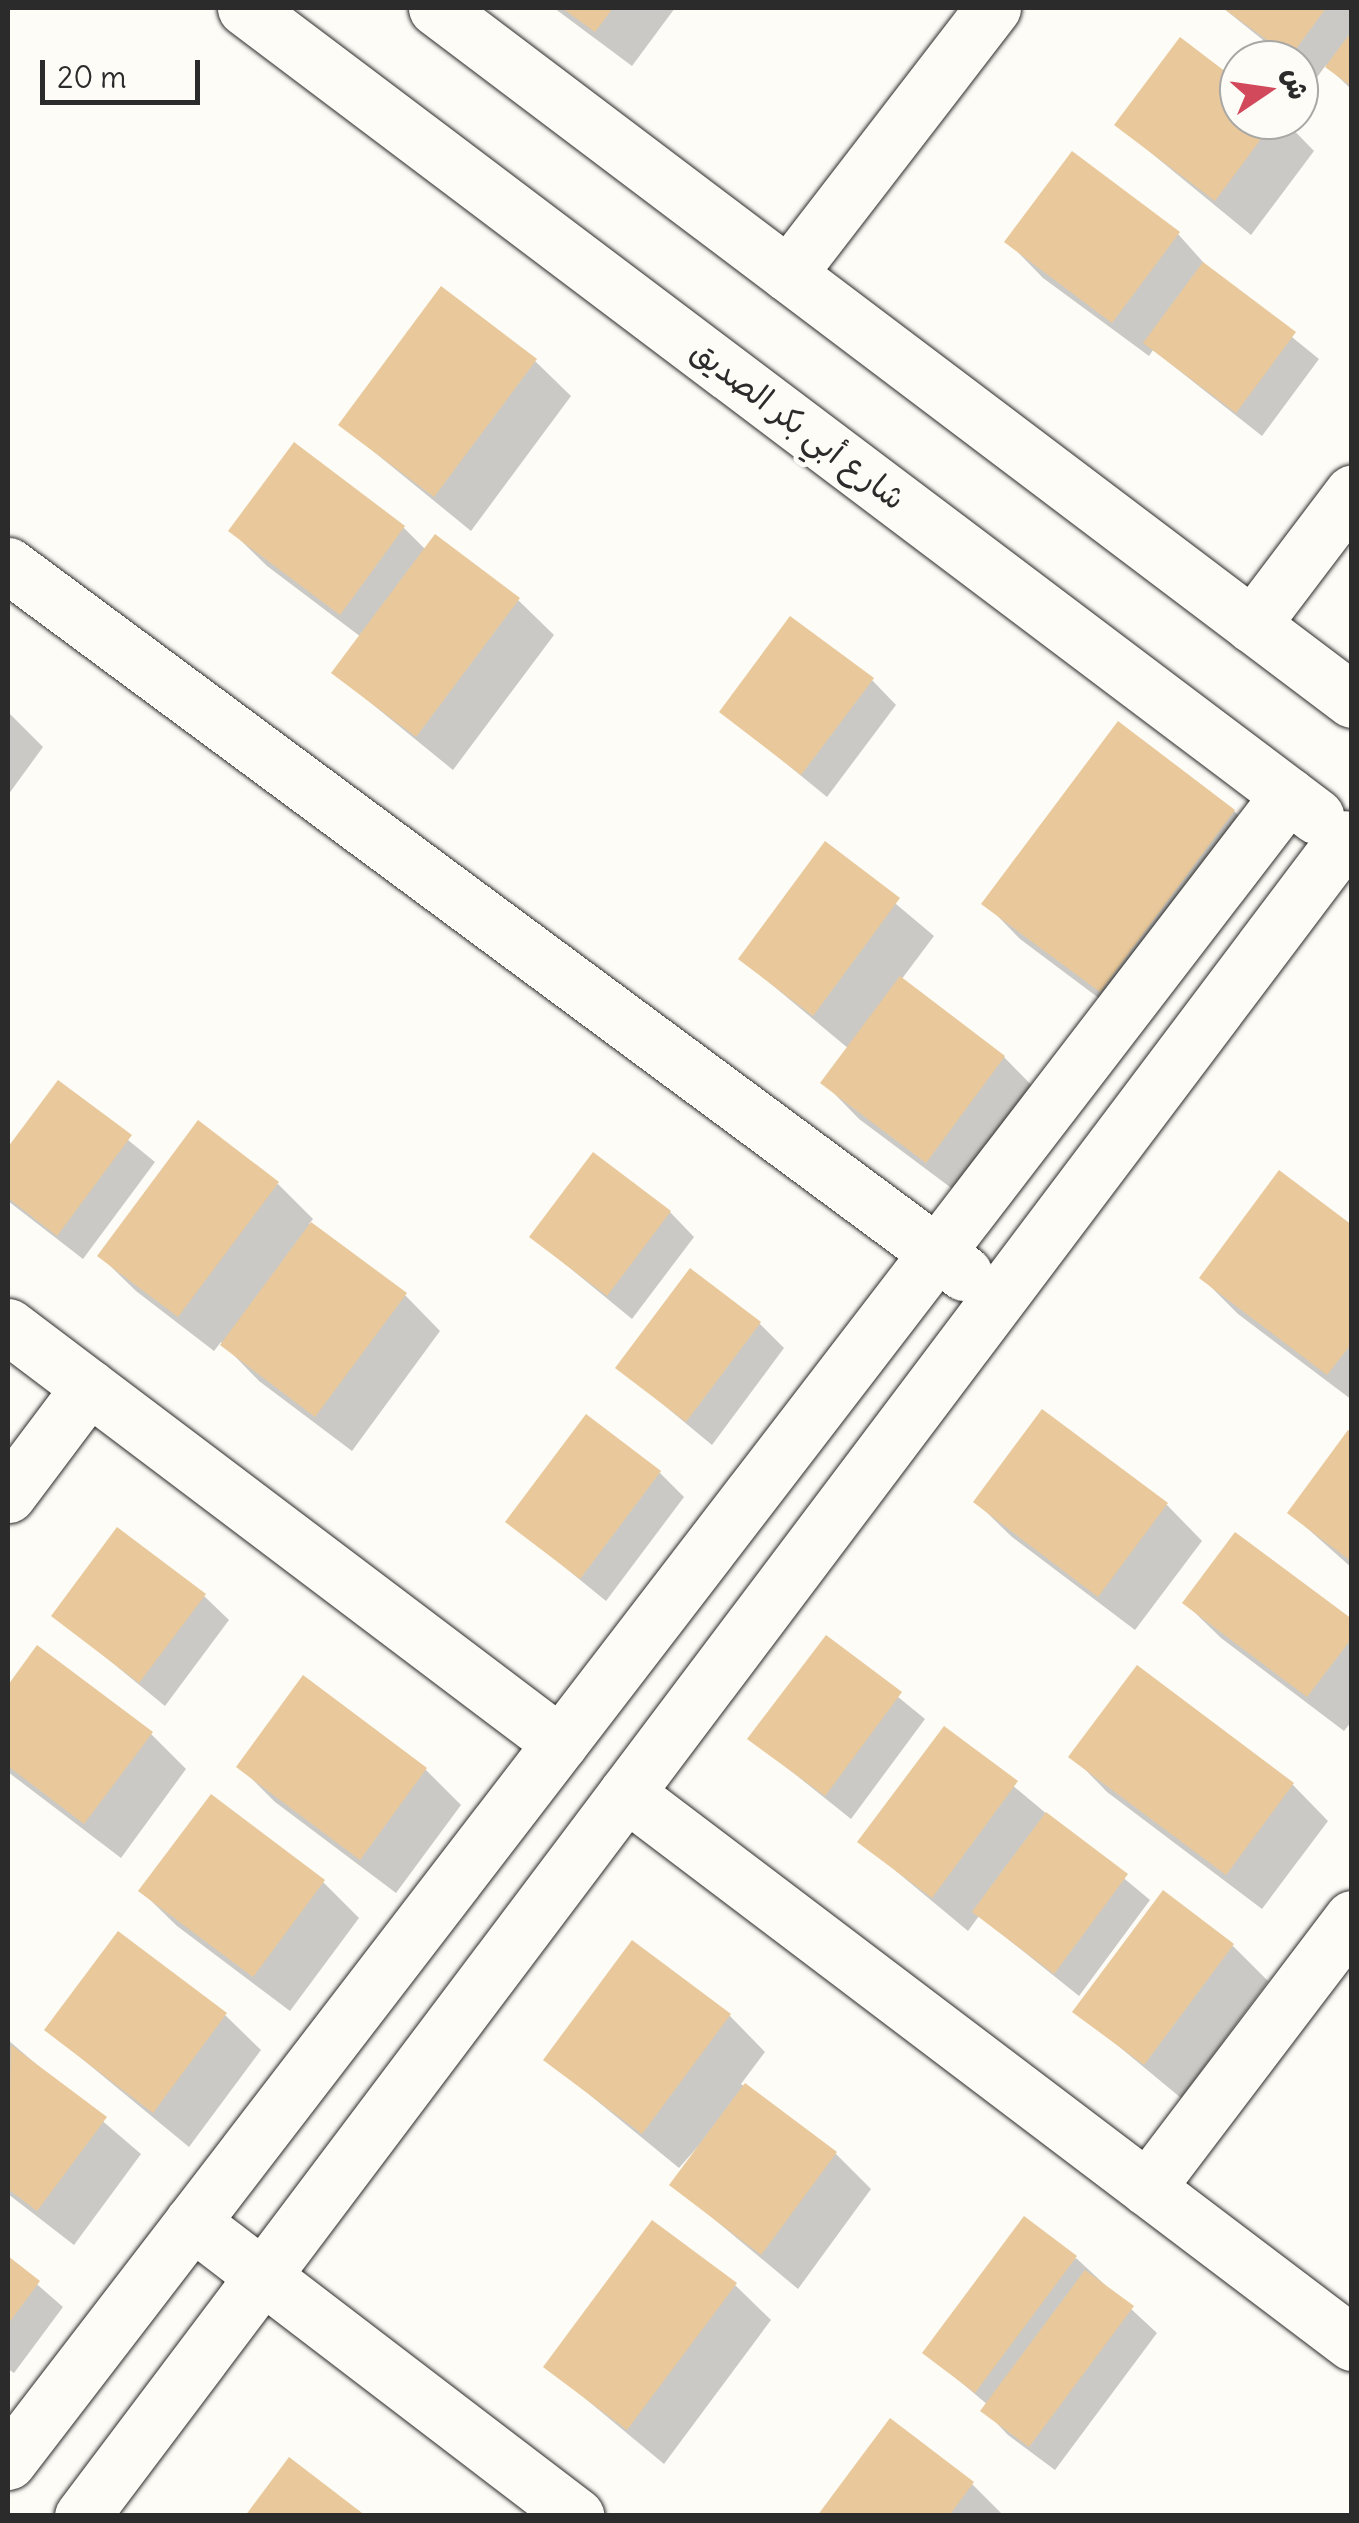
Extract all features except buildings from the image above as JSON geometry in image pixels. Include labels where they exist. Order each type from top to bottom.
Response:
[{"type":"street","points":[[436,8],[1352,700]]},
{"type":"street","points":[[788,274],[993,8]]},
{"type":"street","name":"شارع أبي بكر الصديق","points":[[249,9],[1348,840]]},
{"type":"street","points":[[1252,625],[1352,493]]},
{"type":"street","points":[[8,564],[999,1298]]},
{"type":"street","points":[[8,2462],[1288,795]]},
{"type":"street","points":[[82,2516],[1348,840]]},
{"type":"street","points":[[8,1326],[560,1743]]},
{"type":"street","points":[[8,1495],[88,1387]]},
{"type":"street","points":[[626,1794],[1352,2343]]},
{"type":"street","points":[[1147,2188],[1352,1918]]},
{"type":"street","points":[[192,2222],[576,2516]]}]
